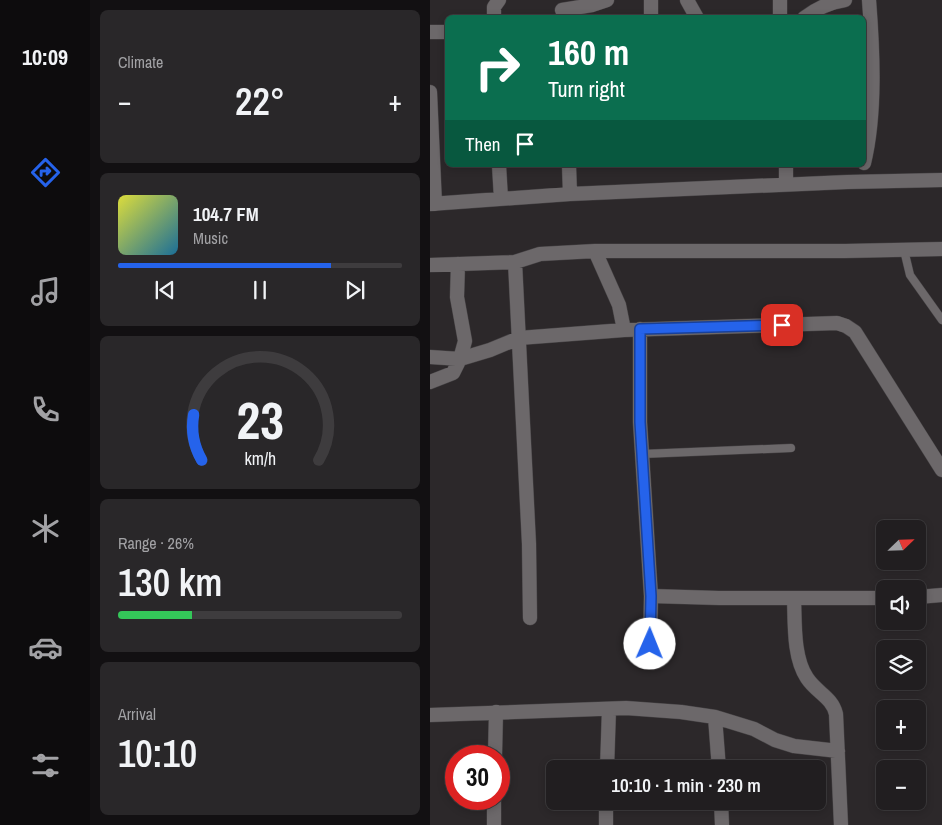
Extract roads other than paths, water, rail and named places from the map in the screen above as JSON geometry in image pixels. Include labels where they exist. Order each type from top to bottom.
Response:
[{"type":"street","points":[[494,15],[494,7],[499,0]]},
{"type":"street","points":[[562,9],[592,5],[607,0]]},
{"type":"street","points":[[651,0],[651,15]]},
{"type":"street","points":[[687,0],[695,15]]},
{"type":"street","points":[[780,0],[780,15]]},
{"type":"street","points":[[808,15],[838,1],[845,0]]},
{"type":"street","points":[[866,151],[869,138],[871,100],[872,42],[869,0]]},
{"type":"street","points":[[430,32],[445,32]]},
{"type":"street","points":[[430,92],[432,204],[570,194],[942,180]]},
{"type":"street","points":[[500,167],[501,199]]},
{"type":"street","points":[[569,167],[570,194]]},
{"type":"street","points":[[786,167],[786,185]]},
{"type":"street","points":[[858,182],[862,167]]},
{"type":"street","points":[[430,265],[515,262],[540,254],[595,251],[846,251],[942,248]]},
{"type":"street","points":[[595,251],[619,305],[624,330]]},
{"type":"street","points":[[515,262],[529,544],[530,618]]},
{"type":"street","points":[[430,382],[453,373],[460,359],[465,341],[457,296],[458,264]]},
{"type":"street","points":[[430,356],[460,359],[490,350],[519,338],[640,329],[836,323],[846,326],[855,332],[942,470]]},
{"type":"street","points":[[640,329],[640,422],[651,596],[650,644]]},
{"type":"street","points":[[926,596],[942,595]]},
{"type":"street","points":[[651,596],[876,598]]},
{"type":"street","points":[[794,598],[795,641],[802,667],[811,683],[834,705],[836,714],[841,825]]},
{"type":"street","points":[[430,715],[609,709],[681,712],[715,717],[794,746],[838,752]]},
{"type":"street","points":[[607,760],[609,709]]},
{"type":"street","points":[[495,745],[496,712]]},
{"type":"street","points":[[715,717],[717,760]]},
{"type":"street","points":[[494,810],[494,825]]},
{"type":"street","points":[[606,810],[606,825]]},
{"type":"street","points":[[721,810],[722,825]]},
{"type":"lane","points":[[904,250],[910,275],[942,320]]},
{"type":"lane","points":[[642,454],[791,448]]}]
